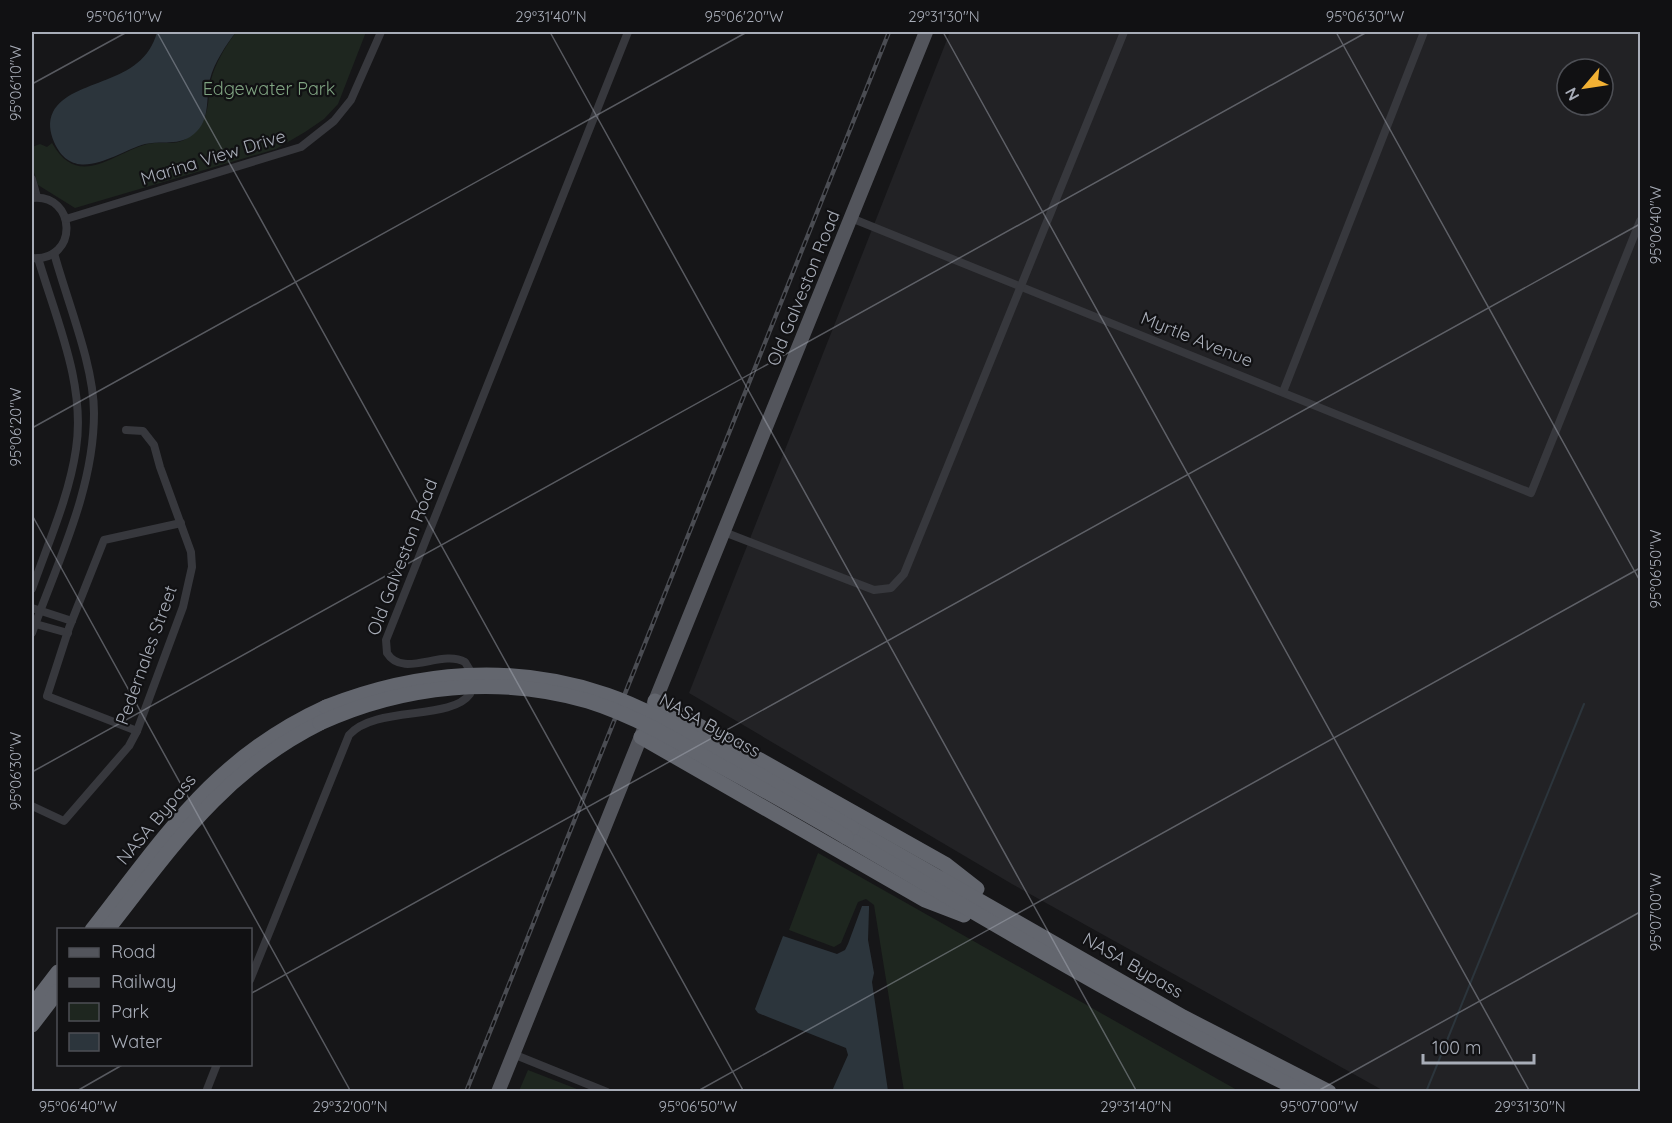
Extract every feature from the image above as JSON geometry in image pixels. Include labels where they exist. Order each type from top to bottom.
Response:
[{"type":"highway","name":"NASA Bypass","points":[[94,928],[191,804],[218,777],[258,745],[326,707],[386,687],[452,675],[516,676],[559,682],[608,696],[655,716],[849,832],[1006,931],[1176,1025],[1304,1092]]},
{"type":"highway","name":"NASA Bypass","points":[[109,928],[214,798],[263,756],[320,723],[377,701],[432,690],[513,688],[566,696],[602,706],[657,730],[1020,922],[1183,1017],[1329,1092]]},
{"type":"highway","points":[[656,701],[769,762],[945,864],[1020,922]]},
{"type":"highway","points":[[641,737],[925,900],[1006,931]]},
{"type":"highway","points":[[753,802],[749,787],[751,777],[769,762]]},
{"type":"highway","points":[[32,1006],[57,973]]},
{"type":"highway","points":[[32,1025],[57,992]]},
{"type":"main road","name":"Old Galveston Road","points":[[498,1092],[926,32]]},
{"type":"street","name":"Marina View Drive","points":[[66,219],[301,147],[328,127],[351,100],[381,32]]},
{"type":"street","name":"Old Galveston Road","points":[[252,975],[349,735],[357,728],[373,722],[456,705],[470,694],[471,672],[465,662],[448,658],[407,664],[397,663],[387,653],[386,640],[628,32]]},
{"type":"street","points":[[724,532],[874,590],[891,588],[904,574],[1124,32]]},
{"type":"street","points":[[1283,392],[1424,32]]},
{"type":"street","points":[[32,179],[34,198],[55,203],[66,219],[64,242],[54,253],[35,258],[70,365],[76,401],[76,449],[62,502],[32,589]]},
{"type":"street","name":"Myrtle Avenue","points":[[850,218],[1021,284],[1531,493],[1641,221]]},
{"type":"street","points":[[32,633],[36,609],[84,490],[94,412],[90,381],[54,253]]},
{"type":"street","points":[[60,332],[75,328]]},
{"type":"street","name":"Pedernales Street","points":[[32,806],[64,821],[121,754],[137,731],[189,585],[190,552],[182,523],[150,436],[143,431],[126,430]]},
{"type":"street","points":[[137,731],[47,696],[72,621],[104,540],[108,537],[182,523]]},
{"type":"street","points":[[36,609],[72,621]]},
{"type":"street","points":[[33,623],[68,633]]},
{"type":"street","points":[[513,1054],[607,1092]]},
{"type":"street","points":[[206,1092],[217,1066]]},
{"type":"shaded area","points":[[950,32],[1640,32],[1640,1091],[1384,1091],[1012,884],[689,693]]},
{"type":"green space","name":"Edgewater Park","points":[[236,32],[366,32],[338,104],[324,119],[276,149],[75,208],[38,185],[32,166],[32,147],[40,144],[47,147],[52,143],[62,157],[73,164],[84,166],[107,161],[144,145],[178,142],[191,135],[205,117],[213,74],[221,55]]},
{"type":"green space","points":[[818,853],[1237,1090],[904,1091],[874,905],[866,899],[858,902],[841,943],[834,947],[789,930]]},
{"type":"green space","points":[[528,1070],[582,1091],[519,1091]]},
{"type":"water","points":[[157,32],[236,32],[221,54],[212,73],[202,125],[184,140],[145,144],[96,163],[84,165],[73,162],[62,155],[54,142],[51,131],[50,120],[53,112],[62,101],[75,92],[123,72],[138,63],[149,50]]},
{"type":"water","points":[[862,906],[869,906],[868,940],[874,973],[872,982],[888,1091],[832,1091],[848,1055],[846,1048],[758,1013],[755,1009],[783,936],[837,954],[845,950]]},
{"type":"waterway","points":[[1426,1092],[1584,704]]},
{"type":"railway","points":[[466,1092],[889,32]]}]
